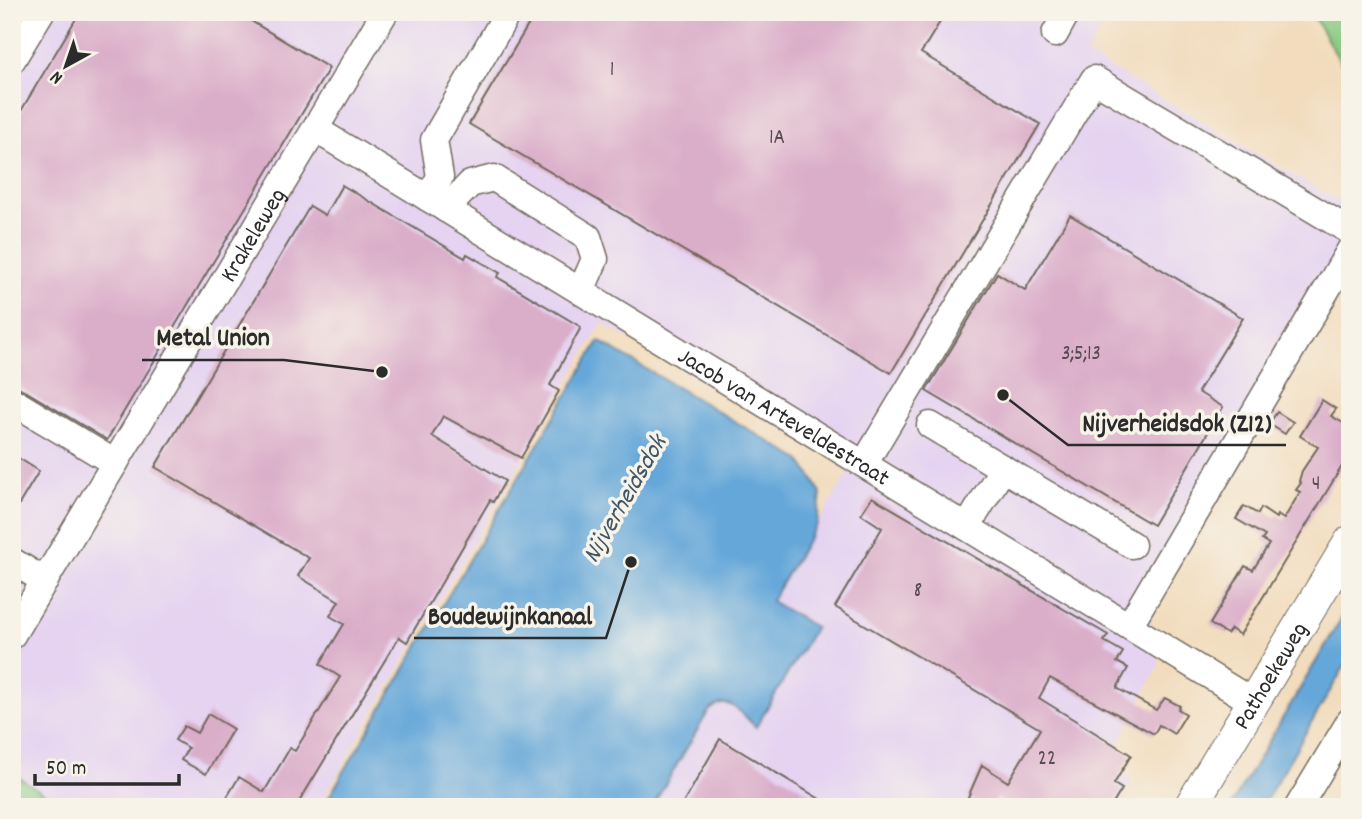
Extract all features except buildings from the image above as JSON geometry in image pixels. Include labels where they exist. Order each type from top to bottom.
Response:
[{"type":"main road","name":"Pathoekeweg","points":[[1190,807],[1350,542]]},
{"type":"street","points":[[12,60],[41,12]]},
{"type":"street","name":"Krakeleweg","points":[[12,635],[385,12]]},
{"type":"street","points":[[437,203],[440,177],[434,140],[508,12]]},
{"type":"street","points":[[864,464],[1094,79],[1350,231]]},
{"type":"street","name":"Jacob van Arteveldestraat","points":[[315,129],[1253,702]]},
{"type":"street","points":[[437,203],[470,184],[494,178],[588,237],[595,259],[581,291]]},
{"type":"street","points":[[1129,626],[1350,250]]},
{"type":"street","points":[[12,401],[116,463]]},
{"type":"street","points":[[930,425],[1132,545]]},
{"type":"street","points":[[967,527],[1003,468]]},
{"type":"street","points":[[12,561],[45,581]]},
{"type":"street","points":[[1298,807],[1350,721]]},
{"type":"shaded area","points":[[19,12],[1109,12],[1086,54],[1350,208],[1350,276],[1149,613],[1159,665],[1107,765],[1133,779],[1117,807],[650,807],[851,468],[602,323],[318,807],[12,807],[12,24]]},
{"type":"green space","points":[[1311,12],[1350,12],[1350,78]]},
{"type":"green space","points":[[12,773],[65,807],[12,807]]},
{"type":"water","name":"Nijverheidsdok","points":[[599,341],[800,460],[821,494],[817,524],[771,601],[815,627],[756,727],[734,707],[728,704],[715,706],[708,712],[652,807],[323,807]]},
{"type":"water","points":[[1350,604],[1350,657],[1262,807],[1230,807]]},
{"type":"place","name":"Metal Union","points":[[382,372]]},
{"type":"place","name":"Nijverheidsdok (Z12)","points":[[1003,395]]},
{"type":"place","name":"Boudewijnkanaal","points":[[631,562]]}]
